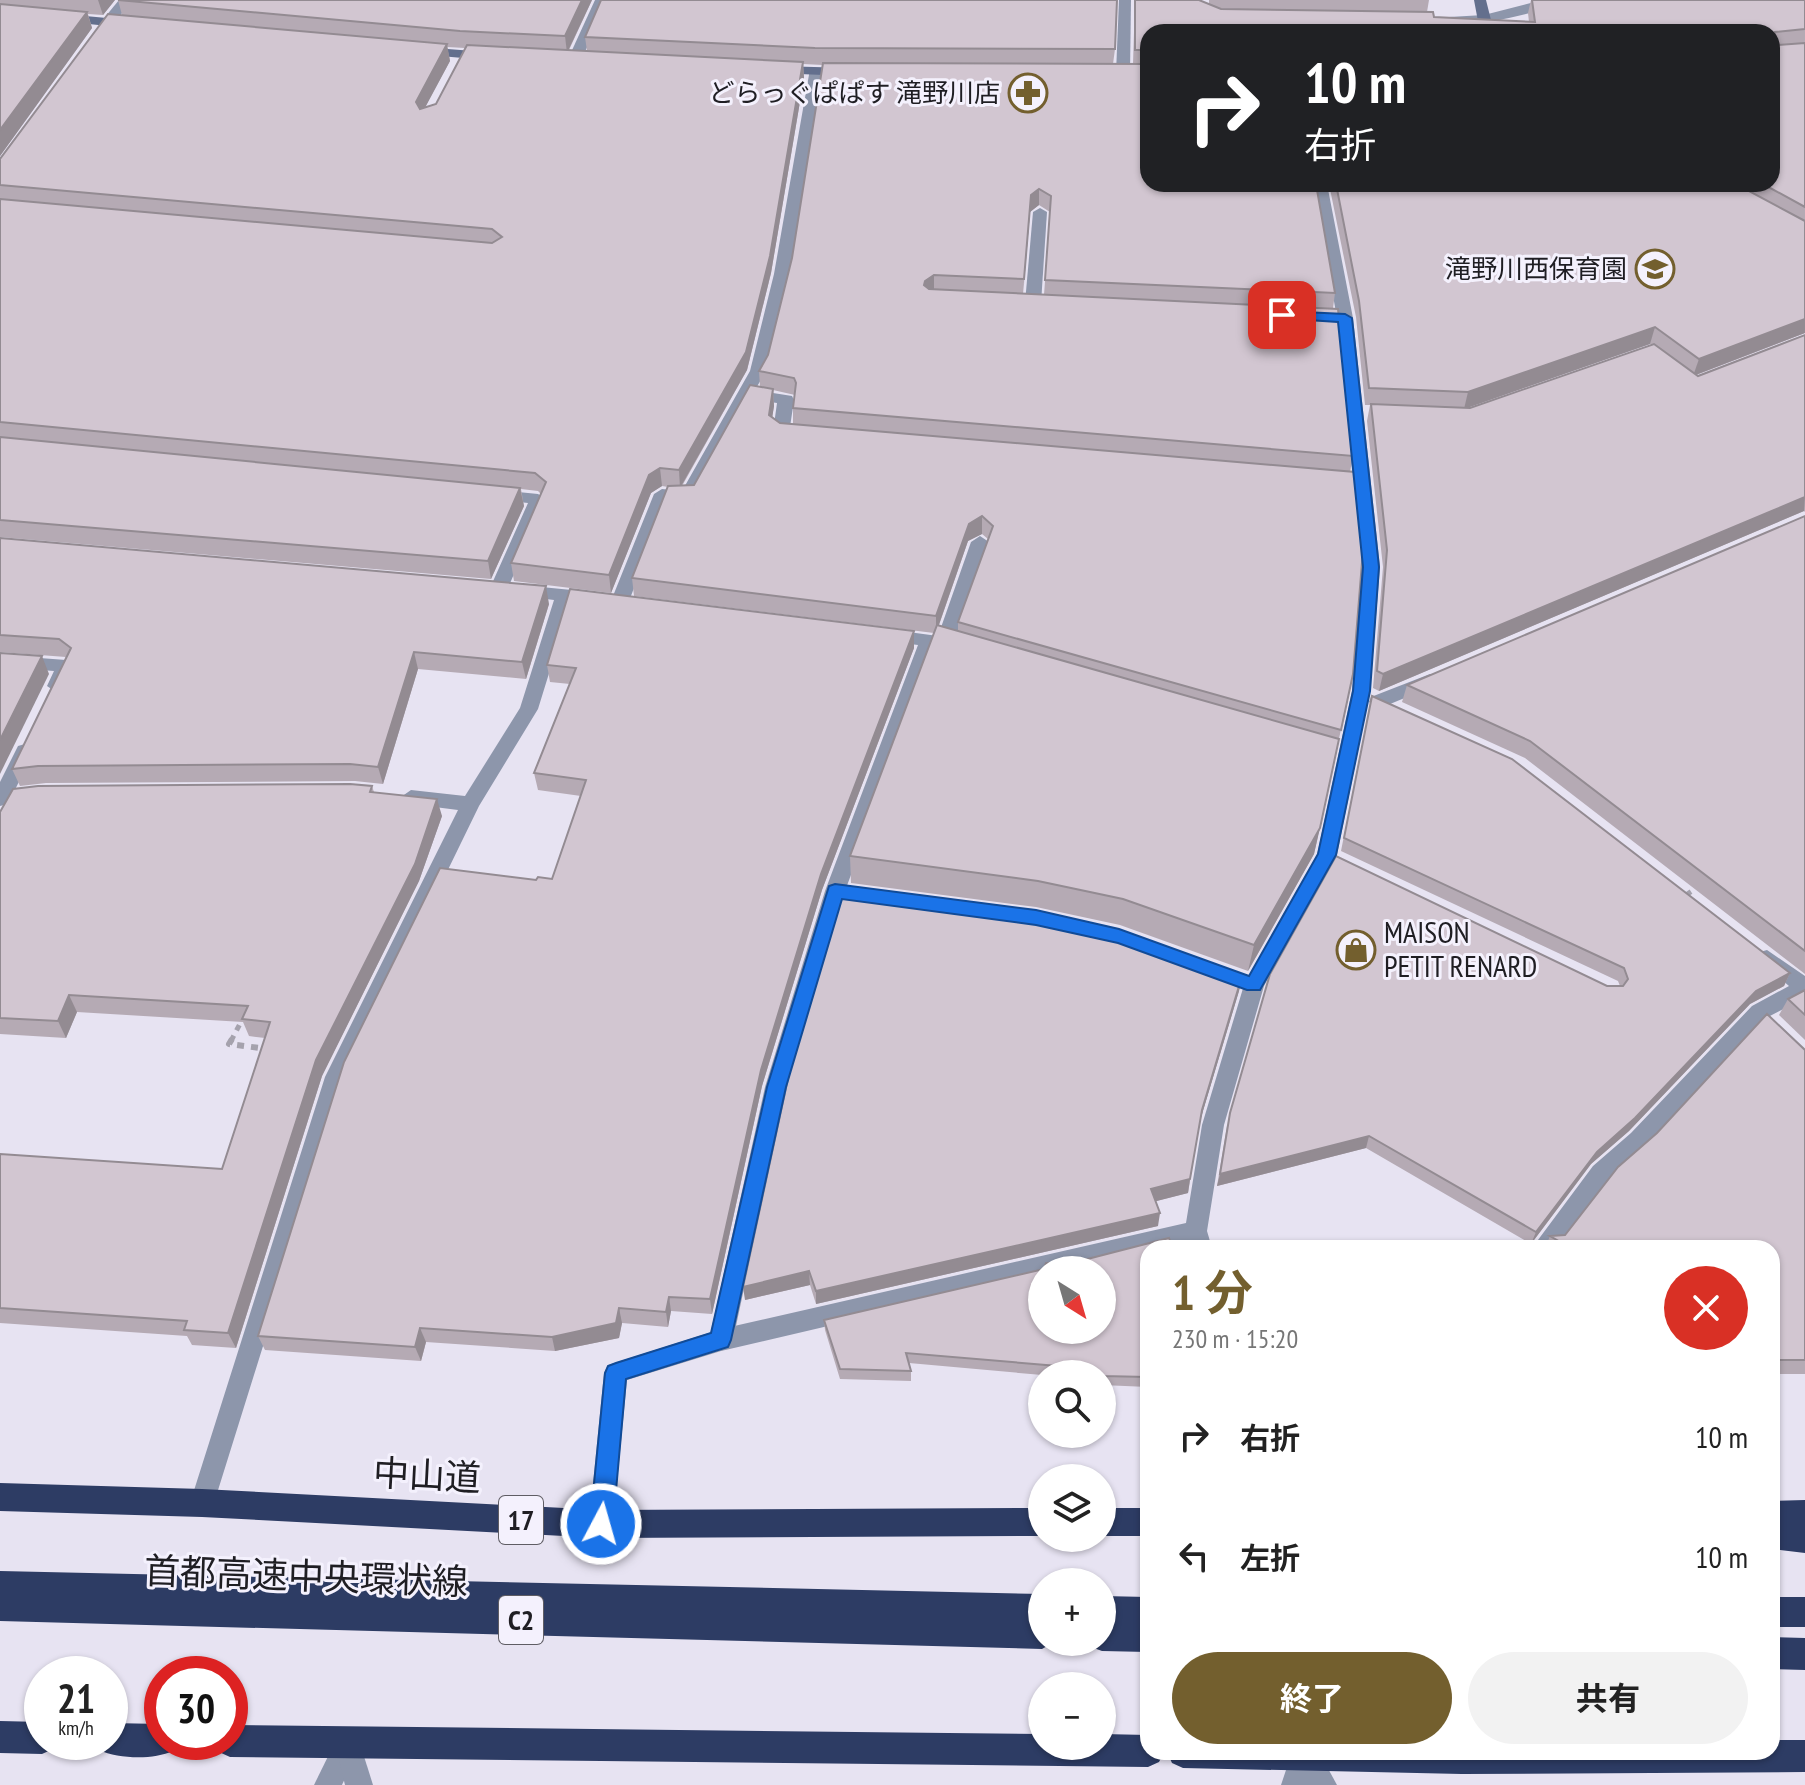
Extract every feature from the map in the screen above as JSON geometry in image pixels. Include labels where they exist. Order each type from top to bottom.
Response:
[{"type":"highway","name":"中山道","points":[[0,1497],[202,1503],[601,1524],[1028,1522]]},
{"type":"highway","points":[[1780,1515],[1805,1514]]},
{"type":"highway","points":[[1116,1522],[1140,1522]]},
{"type":"highway","points":[[1780,1536],[1805,1539]]},
{"type":"highway","name":"首都高速中央環状線","points":[[0,1586],[1028,1609]]},
{"type":"highway","name":"首都高速中央環状線","points":[[0,1606],[1028,1634]]},
{"type":"highway","points":[[1116,1611],[1140,1612]]},
{"type":"highway","points":[[1780,1612],[1805,1612]]},
{"type":"highway","points":[[1116,1636],[1140,1637]]},
{"type":"highway","points":[[1780,1653],[1805,1654]]},
{"type":"highway","points":[[0,1737],[24,1738]]},
{"type":"highway","points":[[248,1741],[1140,1751]]},
{"type":"highway","points":[[1780,1756],[1805,1756]]},
{"type":"highway","points":[[1262,1760],[1302,1764],[1554,1760]]},
{"type":"street","points":[[104,28],[126,0]]},
{"type":"street","points":[[559,59],[582,60],[601,0]]},
{"type":"street","points":[[1108,73],[1129,73],[1125,0]]},
{"type":"street","points":[[1480,0],[1486,24]]},
{"type":"street","points":[[1489,24],[1557,0]]},
{"type":"street","points":[[46,17],[104,28],[139,25]]},
{"type":"street","points":[[1441,21],[1475,24]]},
{"type":"street","points":[[402,50],[460,62],[495,56]]},
{"type":"street","points":[[770,70],[861,72]]},
{"type":"street","points":[[476,493],[538,499],[491,588],[628,602],[662,494],[687,497],[758,371],[782,274],[815,72]]},
{"type":"street","points":[[1199,1240],[1213,1125],[1246,982],[1334,858],[1342,758],[1370,697],[1371,567],[1354,481],[1362,413],[1337,318],[1321,192]]},
{"type":"street","points":[[1033,303],[1040,212]]},
{"type":"street","points":[[746,393],[786,400],[781,432],[812,434]]},
{"type":"street","points":[[721,1340],[776,1087],[843,892],[936,642],[980,542]]},
{"type":"street","points":[[202,1503],[331,1092],[470,804],[529,709],[564,595]]},
{"type":"street","points":[[867,632],[936,642],[973,653]]},
{"type":"street","points":[[0,661],[66,666],[46,706]]},
{"type":"street","points":[[1370,697],[1450,671]]},
{"type":"street","points":[[1370,697],[1406,715]]},
{"type":"street","points":[[0,823],[33,733]]},
{"type":"street","points":[[398,796],[470,804]]},
{"type":"street","points":[[1549,1240],[1601,1173],[1639,1140],[1759,1012],[1805,988],[1686,895]]},
{"type":"street","points":[[1759,1012],[1777,1030]]},
{"type":"street","points":[[601,1524],[616,1373],[721,1340],[1140,1252]]},
{"type":"street","points":[[328,1785],[348,1743]]},
{"type":"street","points":[[348,1743],[359,1785]]},
{"type":"street","points":[[1302,1764],[1323,1785]]},
{"type":"path","points":[[1686,895],[1711,878]]},
{"type":"path","points":[[251,1002],[229,1044],[344,1060]]},
{"type":"building","points":[[118,0],[582,0],[565,36],[460,31]]},
{"type":"building","points":[[601,0],[1117,0],[1115,49],[815,48],[585,37]]},
{"type":"building","points":[[1135,0],[1199,0],[1221,9],[1433,12],[1434,17],[1535,22],[1532,0],[1805,0],[1805,29],[1780,32],[1780,24],[1140,24],[1140,50],[1135,50]]},
{"type":"building","points":[[0,4],[87,12],[0,130]]},
{"type":"building","points":[[108,14],[447,44],[416,102],[420,109],[436,104],[467,45],[803,62],[770,256],[746,352],[679,470],[660,468],[649,475],[609,575],[511,563],[546,482],[535,473],[0,422],[0,199],[492,243],[502,237],[492,229],[0,185],[0,159]]},
{"type":"building","points":[[1805,43],[1805,207],[1778,192],[1780,45]]},
{"type":"building","points":[[823,63],[1140,64],[1140,192],[1317,192],[1335,293],[1045,280],[1051,196],[1039,189],[1031,195],[1024,279],[934,275],[924,285],[929,289],[1338,309],[1353,456],[793,408],[794,378],[759,371],[768,355],[792,258]]},
{"type":"building","points":[[1338,192],[1751,192],[1805,221],[1805,319],[1699,359],[1655,327],[1468,392],[1369,388],[1359,301]]},
{"type":"building","points":[[1805,335],[1805,497],[1383,674],[1377,671],[1387,550],[1371,404],[1470,408],[1654,344],[1698,376]]},
{"type":"building","points":[[750,385],[773,389],[769,415],[780,423],[1355,472],[1363,550],[1353,674],[1341,730],[958,622],[993,526],[982,516],[969,524],[936,616],[632,578],[668,486],[694,485]]},
{"type":"building","points":[[0,437],[520,488],[488,561],[0,520]]},
{"type":"building","points":[[1805,516],[1805,951],[1530,741],[1407,685]]},
{"type":"building","points":[[0,538],[546,586],[522,662],[414,652],[378,767],[350,764],[38,766],[12,769],[71,648],[59,639],[0,635]]},
{"type":"building","points":[[570,589],[914,631],[821,874],[761,1070],[710,1299],[669,1297],[666,1312],[619,1308],[616,1323],[552,1337],[420,1328],[415,1347],[258,1336],[344,1062],[440,868],[536,880],[538,877],[552,879],[586,780],[534,773],[576,668],[547,665]]},
{"type":"building","points":[[937,625],[1339,739],[1320,828],[1254,945],[1123,899],[1038,881],[850,856]]},
{"type":"building","points":[[0,653],[42,656],[0,740]]},
{"type":"building","points":[[1372,696],[1512,759],[1790,973],[1756,991],[1635,1118],[1597,1152],[1536,1232],[1369,1136],[1220,1174],[1230,1113],[1270,974],[1336,856],[1607,986],[1623,986],[1628,979],[1624,968],[1344,838]]},
{"type":"building","points":[[38,786],[372,786],[370,792],[437,799],[415,864],[316,1060],[228,1333],[184,1330],[187,1321],[0,1308],[0,1154],[222,1169],[270,1022],[242,1019],[248,1006],[69,995],[58,1021],[0,1018],[0,812],[13,789]]},
{"type":"building","points":[[844,889],[1037,914],[1118,931],[1242,976],[1202,1110],[1190,1179],[1151,1189],[1160,1213],[816,1291],[809,1271],[743,1287],[789,1074]]},
{"type":"building","points":[[1805,990],[1805,1015],[1788,999]]},
{"type":"building","points":[[1767,1014],[1805,1050],[1805,1360],[1780,1360],[1780,1240],[1557,1240],[1550,1236],[1565,1235],[1618,1167],[1657,1133]]},
{"type":"building","points":[[1140,1245],[1140,1377],[1116,1376],[1116,1360],[1028,1360],[1028,1363],[906,1353],[911,1371],[840,1369],[824,1320],[1028,1273],[1028,1344],[1116,1344],[1116,1256],[1099,1256]]},
{"type":"place","name":"どらっぐぱぱす 滝野川店","points":[[1028,93]]},
{"type":"place","name":"滝野川西保育園","points":[[1655,269]]},
{"type":"place","name":"MAISON PETIT RENARD","points":[[1356,950]]},
{"type":"route","points":[[601,1524],[616,1373],[721,1340],[776,1087],[835,891],[1036,918],[1119,936],[1254,985],[1327,855],[1361,691],[1371,567],[1345,318],[1282,315]]}]
